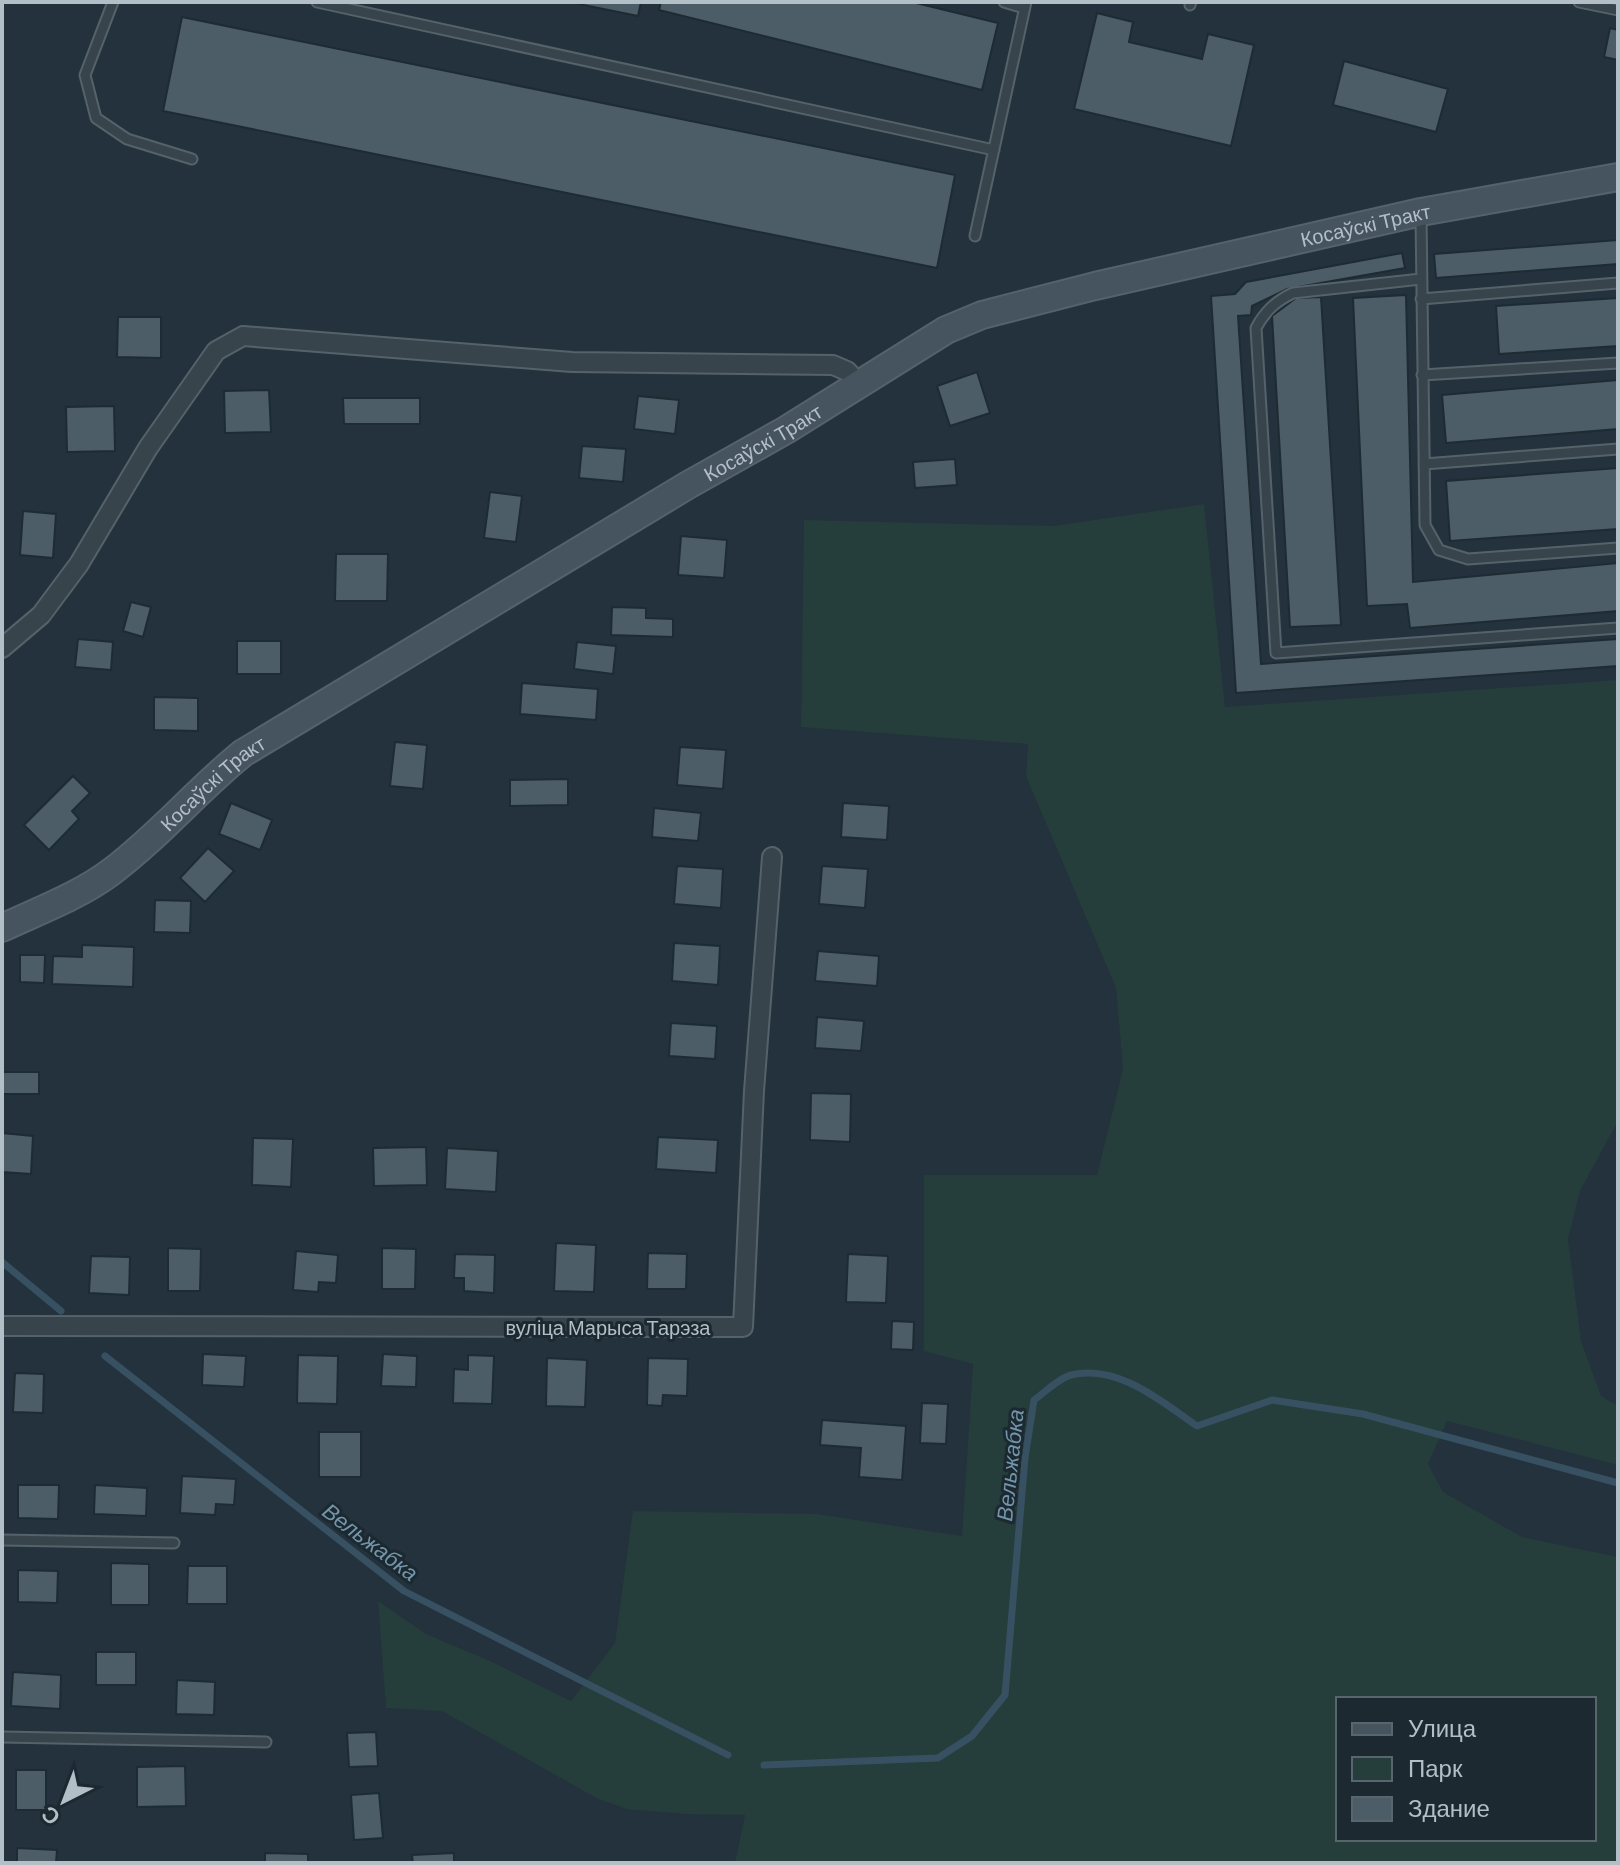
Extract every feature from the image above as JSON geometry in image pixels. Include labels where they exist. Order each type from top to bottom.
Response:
[{"type":"main road","name":"Косаўскі Тракт","points":[[2,928],[67,898],[109,874],[172,820],[207,782],[243,753],[860,385],[946,330],[982,315],[1095,286],[1421,212],[1618,177]]},
{"type":"street","points":[[2,648],[41,615],[79,564],[148,448],[216,351],[243,336],[572,362],[833,365],[847,371],[860,385]]},
{"type":"street","name":"вуліца Марыса Тарэза","points":[[2,1326],[743,1327],[754,1091],[772,857]]},
{"type":"lane","points":[[113,2],[85,75],[96,118],[127,139],[192,159]]},
{"type":"lane","points":[[317,2],[994,150]]},
{"type":"lane","points":[[975,236],[1025,5],[1004,2]]},
{"type":"lane","points":[[1579,2],[1618,10]]},
{"type":"lane","points":[[1421,212],[1425,525],[1439,550],[1468,559],[1618,548]]},
{"type":"lane","points":[[1421,279],[1293,293],[1278,300],[1256,328],[1276,653],[1618,628]]},
{"type":"lane","points":[[1421,299],[1618,283]]},
{"type":"lane","points":[[1422,375],[1618,363]]},
{"type":"lane","points":[[1424,464],[1618,449]]},
{"type":"lane","points":[[2,1540],[174,1543]]},
{"type":"lane","points":[[2,1737],[266,1742]]},
{"type":"green space","points":[[1204,504],[1225,707],[1618,680],[1618,1121],[1580,1191],[1568,1239],[1581,1341],[1601,1396],[1618,1406],[1618,1465],[1447,1421],[1428,1464],[1443,1492],[1522,1537],[1618,1557],[1618,1863],[735,1863],[745,1815],[627,1809],[598,1799],[442,1711],[386,1708],[378,1601],[426,1634],[488,1660],[571,1701],[615,1643],[633,1511],[817,1514],[962,1536],[973,1364],[924,1351],[924,1175],[1097,1175],[1123,1069],[1116,988],[1026,776],[1028,744],[801,727],[804,520],[1053,526]]},
{"type":"building","points":[[569,2],[641,2],[638,16]]},
{"type":"building","points":[[661,2],[912,2],[998,23],[982,90],[659,10]]},
{"type":"building","points":[[1097,13],[1133,22],[1129,42],[1202,59],[1208,34],[1254,45],[1231,146],[1074,109]]},
{"type":"building","points":[[182,17],[955,175],[937,268],[163,111]]},
{"type":"building","points":[[1610,28],[1618,30],[1618,60],[1604,57]]},
{"type":"building","points":[[1344,61],[1448,89],[1436,132],[1333,105]]},
{"type":"building","points":[[1618,240],[1618,264],[1436,278],[1434,254]]},
{"type":"building","points":[[1402,253],[1405,268],[1287,289],[1252,306],[1251,315],[1238,316],[1261,664],[1618,639],[1618,666],[1236,693],[1211,296],[1235,294],[1246,282]]},
{"type":"building","points":[[1406,295],[1413,582],[1618,563],[1618,611],[1410,628],[1407,604],[1367,606],[1353,298]]},
{"type":"building","points":[[1321,297],[1341,625],[1290,627],[1272,316],[1296,298]]},
{"type":"building","points":[[1618,298],[1618,346],[1499,354],[1496,306]]},
{"type":"building","points":[[118,317],[161,317],[161,358],[117,357]]},
{"type":"building","points":[[977,372],[990,413],[950,426],[937,386]]},
{"type":"building","points":[[1618,380],[1618,429],[1446,443],[1442,395]]},
{"type":"building","points":[[269,390],[271,432],[225,433],[224,391]]},
{"type":"building","points":[[638,396],[679,400],[675,434],[634,429]]},
{"type":"building","points":[[343,398],[420,398],[420,424],[344,424]]},
{"type":"building","points":[[114,406],[115,451],[67,452],[66,407]]},
{"type":"building","points":[[582,446],[626,449],[623,482],[579,478]]},
{"type":"building","points":[[955,459],[957,485],[915,488],[913,462]]},
{"type":"building","points":[[1618,468],[1618,529],[1450,541],[1446,481]]},
{"type":"building","points":[[490,492],[522,496],[516,542],[484,538]]},
{"type":"building","points":[[23,511],[56,514],[53,558],[20,555]]},
{"type":"building","points":[[681,536],[727,540],[724,578],[678,575]]},
{"type":"building","points":[[336,554],[388,554],[387,601],[335,601]]},
{"type":"building","points":[[131,602],[151,607],[143,637],[123,631]]},
{"type":"building","points":[[612,607],[646,608],[646,618],[673,619],[673,637],[611,635]]},
{"type":"building","points":[[78,639],[113,642],[111,670],[75,667]]},
{"type":"building","points":[[237,641],[281,641],[281,674],[237,674]]},
{"type":"building","points":[[577,642],[616,646],[613,674],[574,669]]},
{"type":"building","points":[[522,683],[598,689],[596,720],[520,714]]},
{"type":"building","points":[[154,697],[198,698],[198,731],[154,730]]},
{"type":"building","points":[[395,742],[427,745],[423,789],[390,786]]},
{"type":"building","points":[[680,747],[726,750],[723,789],[677,785]]},
{"type":"building","points":[[73,776],[90,793],[72,811],[79,819],[49,850],[24,825]]},
{"type":"building","points":[[568,779],[568,805],[510,806],[510,780]]},
{"type":"building","points":[[231,803],[272,820],[260,850],[219,834]]},
{"type":"building","points":[[843,803],[889,806],[887,840],[841,837]]},
{"type":"building","points":[[654,808],[701,813],[698,841],[652,837]]},
{"type":"building","points":[[208,848],[234,871],[205,902],[180,878]]},
{"type":"building","points":[[677,866],[723,869],[721,908],[674,904]]},
{"type":"building","points":[[822,866],[868,869],[865,908],[819,904]]},
{"type":"building","points":[[155,900],[191,901],[190,933],[154,932]]},
{"type":"building","points":[[674,943],[720,946],[718,985],[672,981]]},
{"type":"building","points":[[82,945],[134,947],[133,987],[52,984],[53,956],[82,957]]},
{"type":"building","points":[[818,951],[879,956],[877,986],[815,981]]},
{"type":"building","points":[[20,955],[45,955],[44,983],[20,982]]},
{"type":"building","points":[[817,1017],[864,1021],[861,1051],[815,1048]]},
{"type":"building","points":[[671,1023],[717,1026],[715,1059],[669,1056]]},
{"type":"building","points":[[2,1072],[39,1072],[39,1094],[2,1094]]},
{"type":"building","points":[[811,1093],[851,1094],[850,1142],[810,1140]]},
{"type":"building","points":[[2,1133],[33,1136],[31,1174],[2,1172]]},
{"type":"building","points":[[658,1137],[718,1140],[716,1173],[656,1169]]},
{"type":"building","points":[[253,1138],[293,1139],[291,1187],[252,1185]]},
{"type":"building","points":[[426,1147],[427,1185],[374,1186],[373,1148]]},
{"type":"building","points":[[447,1148],[498,1151],[496,1192],[445,1189]]},
{"type":"building","points":[[556,1243],[596,1245],[594,1292],[554,1291]]},
{"type":"building","points":[[168,1248],[201,1249],[200,1291],[168,1291]]},
{"type":"building","points":[[382,1248],[416,1249],[415,1289],[382,1289]]},
{"type":"building","points":[[296,1251],[338,1255],[336,1283],[319,1282],[318,1292],[293,1290]]},
{"type":"building","points":[[648,1253],[687,1254],[686,1289],[647,1289]]},
{"type":"building","points":[[455,1254],[495,1255],[494,1293],[464,1291],[464,1278],[454,1278]]},
{"type":"building","points":[[848,1254],[888,1256],[886,1303],[846,1302]]},
{"type":"building","points":[[91,1256],[130,1257],[129,1295],[89,1293]]},
{"type":"building","points":[[892,1321],[914,1322],[913,1350],[891,1349]]},
{"type":"building","points":[[203,1354],[246,1356],[244,1387],[202,1385]]},
{"type":"building","points":[[383,1354],[417,1356],[416,1387],[381,1386]]},
{"type":"building","points":[[298,1355],[338,1356],[337,1404],[297,1403]]},
{"type":"building","points":[[468,1355],[494,1356],[492,1404],[453,1403],[454,1369],[468,1370]]},
{"type":"building","points":[[547,1358],[587,1360],[585,1407],[546,1406]]},
{"type":"building","points":[[648,1358],[688,1359],[687,1396],[663,1395],[662,1406],[647,1405]]},
{"type":"building","points":[[15,1373],[44,1374],[43,1413],[13,1412]]},
{"type":"building","points":[[922,1403],[948,1404],[946,1444],[920,1443]]},
{"type":"building","points":[[822,1420],[906,1426],[902,1480],[859,1477],[861,1448],[820,1445]]},
{"type":"building","points":[[319,1432],[361,1432],[361,1477],[319,1477]]},
{"type":"building","points":[[182,1476],[236,1479],[234,1505],[216,1504],[215,1515],[180,1513]]},
{"type":"building","points":[[18,1485],[59,1485],[58,1519],[18,1518]]},
{"type":"building","points":[[95,1485],[147,1488],[146,1516],[94,1514]]},
{"type":"building","points":[[111,1563],[149,1564],[149,1605],[111,1605]]},
{"type":"building","points":[[188,1566],[227,1566],[227,1604],[187,1604]]},
{"type":"building","points":[[18,1570],[58,1571],[57,1603],[18,1602]]},
{"type":"building","points":[[96,1652],[136,1652],[136,1685],[96,1685]]},
{"type":"building","points":[[13,1672],[61,1675],[60,1709],[11,1706]]},
{"type":"building","points":[[177,1680],[215,1682],[214,1715],[176,1714]]},
{"type":"building","points":[[376,1732],[378,1766],[349,1767],[347,1733]]},
{"type":"building","points":[[185,1766],[186,1806],[137,1807],[137,1767]]},
{"type":"building","points":[[16,1770],[46,1770],[46,1810],[16,1810]]},
{"type":"building","points":[[379,1793],[383,1838],[354,1840],[351,1795]]},
{"type":"building","points":[[17,1848],[57,1850],[56,1863],[17,1863]]},
{"type":"building","points":[[265,1853],[308,1854],[308,1863],[265,1863]]},
{"type":"building","points":[[454,1853],[454,1863],[413,1863],[412,1855]]},
{"type":"waterway","name":"Вельжабка","points":[[2,1262],[61,1311]]},
{"type":"waterway","name":"Вельжабка","points":[[105,1356],[404,1591],[728,1755]]},
{"type":"waterway","name":"Вельжабка","points":[[764,1765],[938,1758],[972,1736],[1005,1695],[1025,1458],[1034,1400],[1071,1375],[1088,1373],[1122,1380],[1154,1396],[1197,1426],[1272,1400],[1363,1414],[1618,1483]]}]
